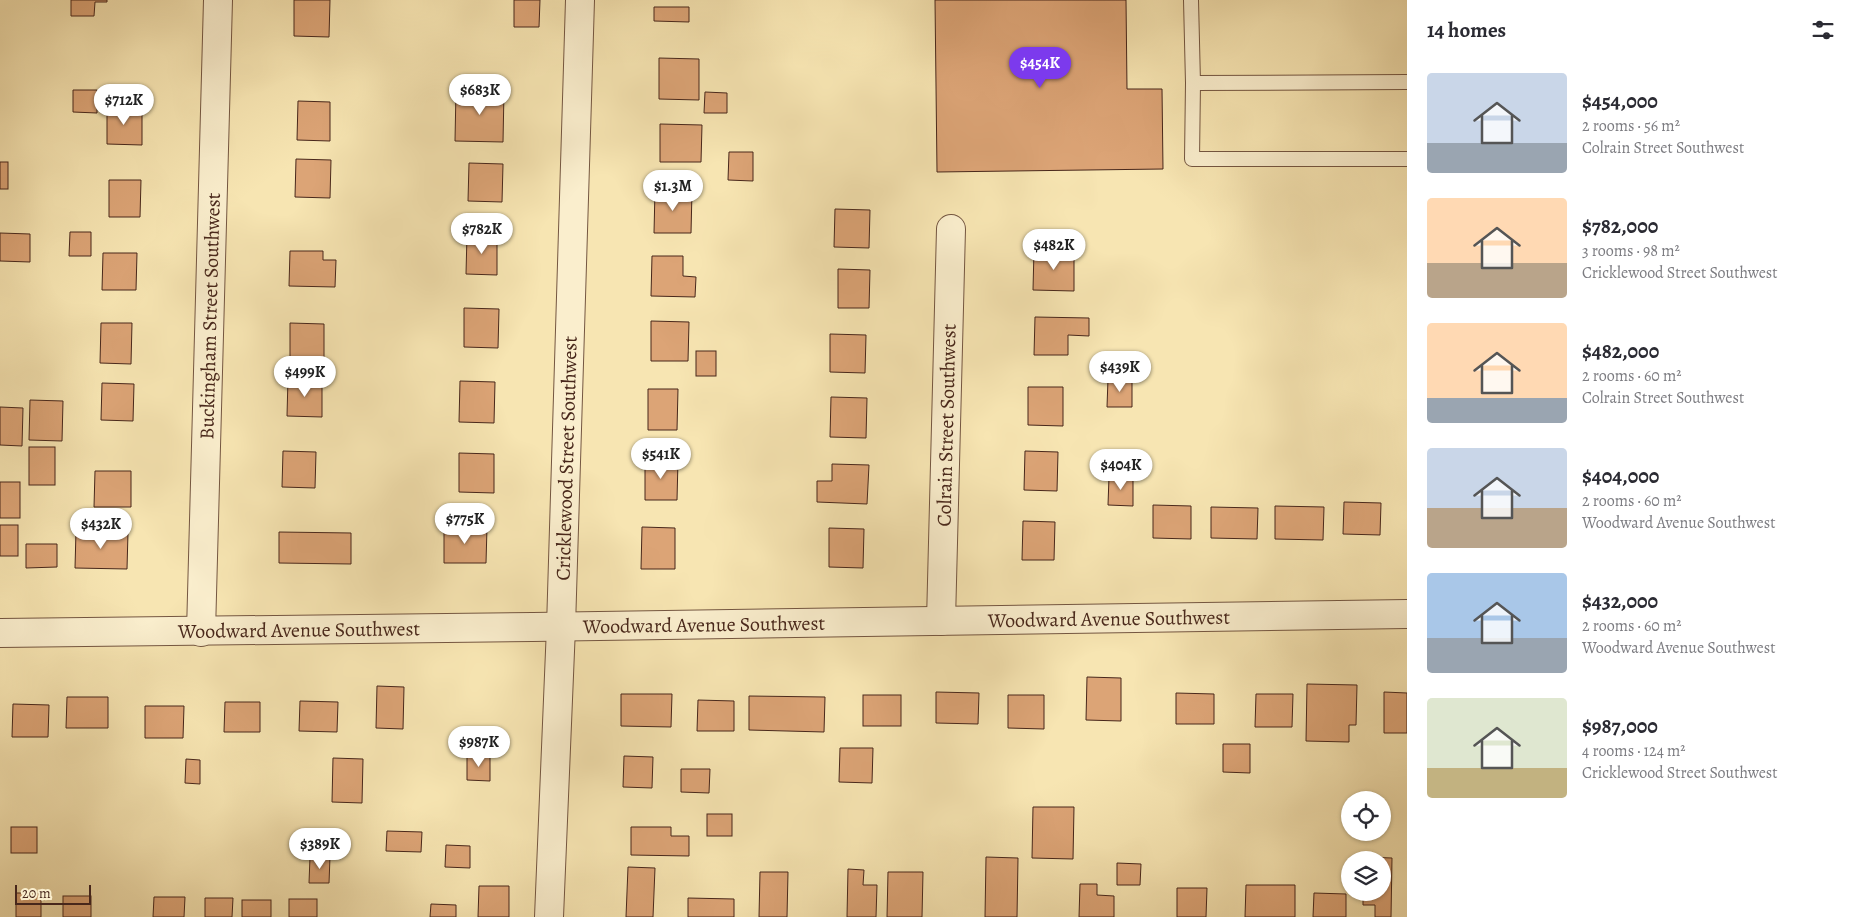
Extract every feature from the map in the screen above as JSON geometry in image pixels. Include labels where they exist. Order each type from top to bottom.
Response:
[{"type":"street","name":"Buckingham Street Southwest","points":[[201,632],[218,0]]},
{"type":"street","name":"Cricklewood Street Southwest","points":[[549,917],[580,0]]},
{"type":"street","name":"Colrain Street Southwest","points":[[941,621],[951,229]]},
{"type":"street","name":"Woodward Avenue Southwest","points":[[0,633],[201,632],[1407,614]]},
{"type":"lane","points":[[1192,0],[1192,159],[1407,159]]},
{"type":"lane","points":[[1193,83],[1407,82]]},
{"type":"building","points":[[71,0],[107,0],[107,2],[95,2],[94,16],[71,16]]},
{"type":"building","points":[[294,0],[330,0],[329,37],[294,36]]},
{"type":"building","points":[[514,0],[540,0],[539,27],[514,27]]},
{"type":"building","points":[[935,0],[1126,0],[1127,89],[1162,89],[1163,169],[937,172]]},
{"type":"building","points":[[654,7],[689,7],[689,22],[654,21]]},
{"type":"building","points":[[659,58],[699,59],[699,100],[659,99]]},
{"type":"building","points":[[73,90],[97,90],[97,113],[73,112]]},
{"type":"building","points":[[456,90],[504,91],[503,142],[455,141]]},
{"type":"building","points":[[705,92],[727,93],[727,113],[704,113]]},
{"type":"building","points":[[298,101],[330,102],[330,141],[297,140]]},
{"type":"building","points":[[107,107],[142,108],[142,145],[107,144]]},
{"type":"building","points":[[660,124],[702,125],[701,162],[660,162]]},
{"type":"building","points":[[729,152],[753,152],[753,181],[728,180]]},
{"type":"building","points":[[296,159],[331,160],[330,198],[295,197]]},
{"type":"building","points":[[0,162],[8,162],[8,189],[0,189]]},
{"type":"building","points":[[469,163],[503,164],[502,202],[468,201]]},
{"type":"building","points":[[109,180],[141,180],[140,217],[109,217]]},
{"type":"building","points":[[655,190],[692,191],[691,233],[654,233]]},
{"type":"building","points":[[835,209],[870,210],[869,248],[834,247]]},
{"type":"building","points":[[70,232],[91,232],[91,256],[69,256]]},
{"type":"building","points":[[0,233],[30,234],[30,262],[0,261]]},
{"type":"building","points":[[467,235],[497,236],[497,275],[466,274]]},
{"type":"building","points":[[1034,250],[1074,251],[1074,291],[1033,290]]},
{"type":"building","points":[[290,251],[323,251],[323,260],[336,260],[335,287],[289,286]]},
{"type":"building","points":[[103,253],[137,253],[136,290],[102,290]]},
{"type":"building","points":[[652,256],[683,256],[683,276],[696,277],[695,297],[651,296]]},
{"type":"building","points":[[838,269],[870,270],[869,308],[838,308]]},
{"type":"building","points":[[464,308],[499,309],[498,348],[464,347]]},
{"type":"building","points":[[1035,317],[1089,318],[1089,336],[1068,335],[1068,355],[1034,355]]},
{"type":"building","points":[[651,321],[689,322],[688,361],[651,361]]},
{"type":"building","points":[[101,323],[132,323],[131,364],[100,363]]},
{"type":"building","points":[[290,323],[324,324],[324,362],[290,361]]},
{"type":"building","points":[[830,334],[866,335],[865,373],[830,372]]},
{"type":"building","points":[[696,351],[716,351],[716,376],[696,376]]},
{"type":"building","points":[[288,378],[322,379],[322,417],[287,416]]},
{"type":"building","points":[[1108,379],[1132,379],[1132,407],[1107,407]]},
{"type":"building","points":[[460,381],[495,382],[494,423],[459,422]]},
{"type":"building","points":[[102,383],[134,384],[133,421],[101,420]]},
{"type":"building","points":[[1028,387],[1063,387],[1063,426],[1028,425]]},
{"type":"building","points":[[648,389],[678,389],[677,430],[648,430]]},
{"type":"building","points":[[831,397],[867,398],[866,438],[830,437]]},
{"type":"building","points":[[30,400],[63,401],[62,441],[29,440]]},
{"type":"building","points":[[0,407],[23,408],[22,446],[0,445]]},
{"type":"building","points":[[29,447],[55,447],[55,485],[29,485]]},
{"type":"building","points":[[283,451],[316,452],[315,488],[282,487]]},
{"type":"building","points":[[1025,451],[1058,452],[1057,491],[1024,490]]},
{"type":"building","points":[[459,453],[494,454],[494,493],[459,492]]},
{"type":"building","points":[[645,459],[678,460],[677,500],[645,500]]},
{"type":"building","points":[[832,464],[869,465],[867,504],[817,502],[817,481],[832,481]]},
{"type":"building","points":[[95,471],[131,471],[131,507],[94,507]]},
{"type":"building","points":[[1109,477],[1133,477],[1133,506],[1108,505]]},
{"type":"building","points":[[0,482],[20,482],[20,518],[0,518]]},
{"type":"building","points":[[1344,502],[1381,503],[1380,535],[1343,534]]},
{"type":"building","points":[[1153,505],[1191,506],[1191,539],[1153,538]]},
{"type":"building","points":[[1275,506],[1324,507],[1323,540],[1275,539]]},
{"type":"building","points":[[1211,507],[1258,508],[1257,539],[1211,538]]},
{"type":"building","points":[[1023,521],[1055,522],[1054,560],[1022,560]]},
{"type":"building","points":[[0,525],[18,525],[18,556],[0,556]]},
{"type":"building","points":[[444,526],[487,527],[486,563],[444,563]]},
{"type":"building","points":[[642,527],[675,528],[675,569],[641,569]]},
{"type":"building","points":[[829,528],[864,529],[863,568],[829,567]]},
{"type":"building","points":[[76,531],[128,532],[127,569],[75,568]]},
{"type":"building","points":[[279,532],[351,533],[351,564],[279,563]]},
{"type":"building","points":[[26,544],[57,544],[57,567],[26,568]]},
{"type":"building","points":[[1087,677],[1121,678],[1121,721],[1086,720]]},
{"type":"building","points":[[1307,684],[1357,685],[1356,725],[1349,725],[1349,742],[1306,741]]},
{"type":"building","points":[[377,686],[404,687],[403,729],[376,728]]},
{"type":"building","points":[[936,692],[979,693],[978,724],[936,723]]},
{"type":"building","points":[[1384,692],[1407,693],[1407,733],[1384,733]]},
{"type":"building","points":[[1176,693],[1214,694],[1214,724],[1176,724]]},
{"type":"building","points":[[621,694],[672,694],[671,727],[621,726]]},
{"type":"building","points":[[1256,694],[1293,694],[1292,727],[1255,727]]},
{"type":"building","points":[[863,695],[901,695],[901,726],[863,726]]},
{"type":"building","points":[[1008,695],[1044,695],[1044,729],[1008,728]]},
{"type":"building","points":[[749,696],[825,697],[824,732],[749,730]]},
{"type":"building","points":[[67,697],[108,697],[108,728],[66,728]]},
{"type":"building","points":[[698,700],[734,701],[734,731],[697,731]]},
{"type":"building","points":[[300,701],[338,702],[337,732],[299,731]]},
{"type":"building","points":[[225,702],[260,702],[260,732],[224,732]]},
{"type":"building","points":[[13,704],[49,705],[48,737],[12,737]]},
{"type":"building","points":[[145,706],[184,706],[183,738],[145,738]]},
{"type":"building","points":[[1223,744],[1250,744],[1250,773],[1223,772]]},
{"type":"building","points":[[840,748],[873,748],[872,783],[839,782]]},
{"type":"building","points":[[467,755],[490,755],[490,781],[467,780]]},
{"type":"building","points":[[624,756],[653,757],[652,788],[623,787]]},
{"type":"building","points":[[333,758],[363,759],[362,803],[332,802]]},
{"type":"building","points":[[186,759],[200,760],[200,784],[185,783]]},
{"type":"building","points":[[681,769],[710,769],[709,793],[681,792]]},
{"type":"building","points":[[1033,807],[1074,807],[1073,859],[1032,858]]},
{"type":"building","points":[[707,814],[732,814],[732,836],[707,836]]},
{"type":"building","points":[[11,827],[37,827],[37,853],[11,853]]},
{"type":"building","points":[[631,827],[671,827],[671,836],[689,836],[689,856],[631,855]]},
{"type":"building","points":[[387,831],[422,832],[421,852],[386,851]]},
{"type":"building","points":[[446,845],[470,846],[470,868],[445,867]]},
{"type":"building","points":[[310,857],[330,857],[329,883],[309,883]]},
{"type":"building","points":[[986,857],[1018,858],[1017,917],[985,917]]},
{"type":"building","points":[[1392,858],[1391,917],[1375,917],[1375,905],[1363,905],[1363,901],[1391,901]]},
{"type":"building","points":[[1117,863],[1141,864],[1140,885],[1117,885]]},
{"type":"building","points":[[628,867],[655,868],[653,917],[626,917]]},
{"type":"building","points":[[848,869],[864,870],[863,885],[877,885],[876,917],[847,917]]},
{"type":"building","points":[[760,872],[788,872],[787,917],[759,917]]},
{"type":"building","points":[[888,872],[923,872],[922,917],[887,917]]},
{"type":"building","points":[[1080,884],[1097,884],[1097,895],[1114,896],[1114,917],[1079,917]]},
{"type":"building","points":[[1246,885],[1295,885],[1295,917],[1245,917]]},
{"type":"building","points":[[479,886],[509,886],[509,917],[478,917]]},
{"type":"building","points":[[1177,888],[1207,888],[1206,917],[1177,917]]},
{"type":"building","points":[[16,893],[41,893],[41,917],[16,917]]},
{"type":"building","points":[[1314,893],[1341,894],[1341,901],[1346,901],[1346,917],[1313,917]]},
{"type":"building","points":[[63,896],[91,896],[91,917],[63,917]]},
{"type":"building","points":[[154,897],[185,897],[184,917],[153,917]]},
{"type":"building","points":[[205,898],[233,898],[232,917],[205,917]]},
{"type":"building","points":[[688,898],[734,899],[734,917],[688,917]]},
{"type":"building","points":[[289,899],[317,899],[317,917],[289,917]]},
{"type":"building","points":[[242,900],[271,900],[271,917],[242,917]]},
{"type":"building","points":[[431,904],[456,905],[456,917],[430,917]]}]
